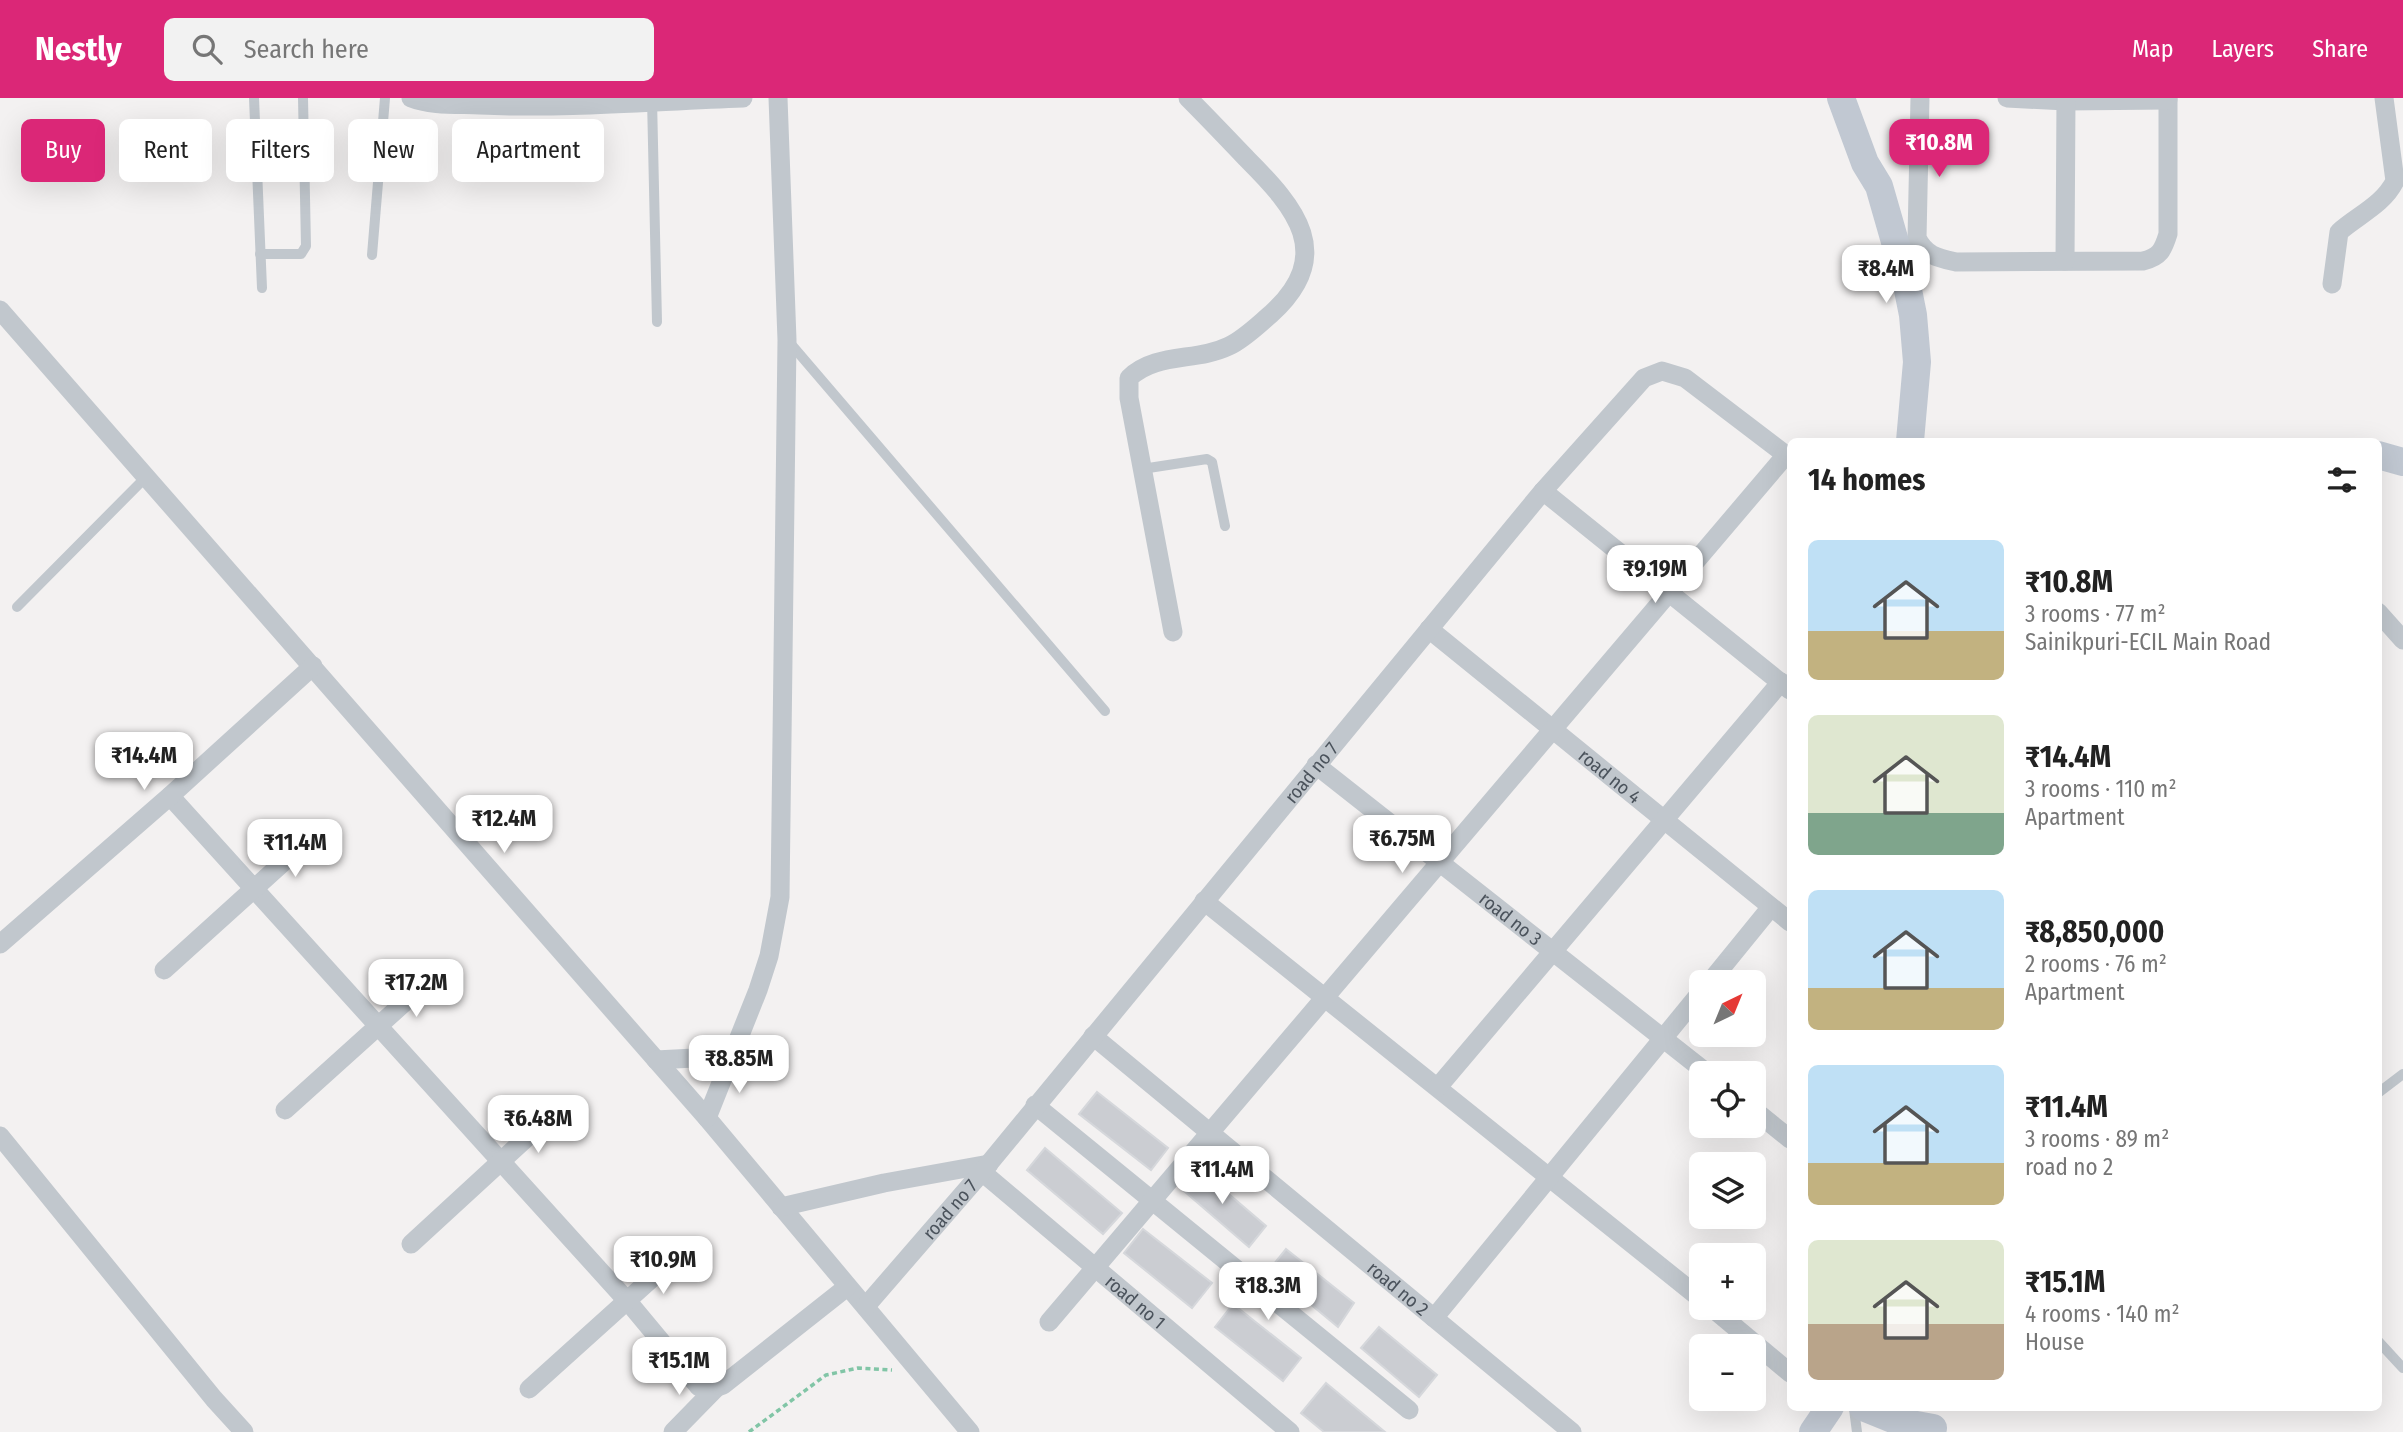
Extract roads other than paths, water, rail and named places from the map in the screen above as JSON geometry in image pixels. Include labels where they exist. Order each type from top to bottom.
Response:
[{"type":"main road","points":[[1841,98],[1865,163],[1861,175],[1884,248],[1898,321],[1899,377],[1908,433]]},
{"type":"main road","points":[[2382,456],[2403,462]]},
{"type":"main road","points":[[1914,1411],[1935,1430]]},
{"type":"main road","points":[[1842,1414],[1935,1430]]},
{"type":"street","points":[[423,99],[602,106],[652,100],[743,98]]},
{"type":"street","points":[[707,1118],[733,1056],[769,956],[780,897],[787,340],[778,98]]},
{"type":"street","points":[[1173,632],[1129,398],[1129,378],[1140,368],[1155,362],[1228,347],[1284,302],[1301,274],[1306,248],[1297,216],[1277,189],[1188,98]]},
{"type":"street","points":[[1920,98],[1917,238],[1926,252],[1934,257],[1956,262],[2143,261],[2155,258],[2164,250],[2168,234],[2168,99],[2007,98]]},
{"type":"street","points":[[2332,284],[2339,232],[2375,206],[2395,181],[2384,98]]},
{"type":"street","points":[[2065,261],[2066,99]]},
{"type":"street","points":[[0,311],[707,1118],[970,1432]]},
{"type":"street","name":"road no 7","points":[[866,1306],[985,1168],[1544,491],[1644,378],[1662,371],[1685,378],[1787,456]]},
{"type":"street","points":[[1049,1322],[1787,458]]},
{"type":"street","points":[[1438,1087],[1665,820],[1786,686],[1544,491]]},
{"type":"street","points":[[2382,616],[2403,640]]},
{"type":"street","name":"road no 4","points":[[1429,629],[1787,920]]},
{"type":"street","points":[[0,944],[170,796],[313,666]]},
{"type":"street","name":"road no 3","points":[[1316,765],[1692,1061]]},
{"type":"street","points":[[170,796],[627,1301],[699,1387],[715,1390]]},
{"type":"street","points":[[164,970],[309,839]]},
{"type":"street","points":[[1204,901],[1689,1289]]},
{"type":"street","points":[[1720,970],[1771,907]]},
{"type":"street","points":[[285,1111],[426,983]]},
{"type":"street","points":[[1434,1318],[1689,1007]]},
{"type":"street","name":"road no 2","points":[[1093,1036],[1572,1432]]},
{"type":"street","points":[[656,1060],[733,1056]]},
{"type":"street","points":[[1035,1105],[1409,1410]]},
{"type":"street","points":[[411,1244],[547,1119]]},
{"type":"street","points":[[1766,1120],[1787,1137]]},
{"type":"street","points":[[0,1136],[214,1399],[244,1432]]},
{"type":"street","points":[[781,1207],[884,1183],[985,1168]]},
{"type":"street","name":"road no 1","points":[[985,1168],[1096,1267],[1290,1432]]},
{"type":"street","points":[[529,1389],[671,1261]]},
{"type":"street","points":[[673,1432],[715,1390],[848,1287]]},
{"type":"street","points":[[1727,1320],[1787,1370]]},
{"type":"lane","points":[[254,98],[255,119]]},
{"type":"lane","points":[[303,98],[303,119]]},
{"type":"lane","points":[[372,255],[385,98]]},
{"type":"lane","points":[[652,100],[657,322]]},
{"type":"lane","points":[[257,182],[262,288]]},
{"type":"lane","points":[[260,254],[301,254],[304,251],[305,182]]},
{"type":"lane","points":[[787,340],[1105,711]]},
{"type":"lane","points":[[1142,469],[1208,459],[1212,462],[1225,526]]},
{"type":"lane","points":[[17,607],[146,477]]},
{"type":"lane","points":[[2382,1090],[2403,1074]]},
{"type":"lane","points":[[2382,1345],[2403,1368]]}]
